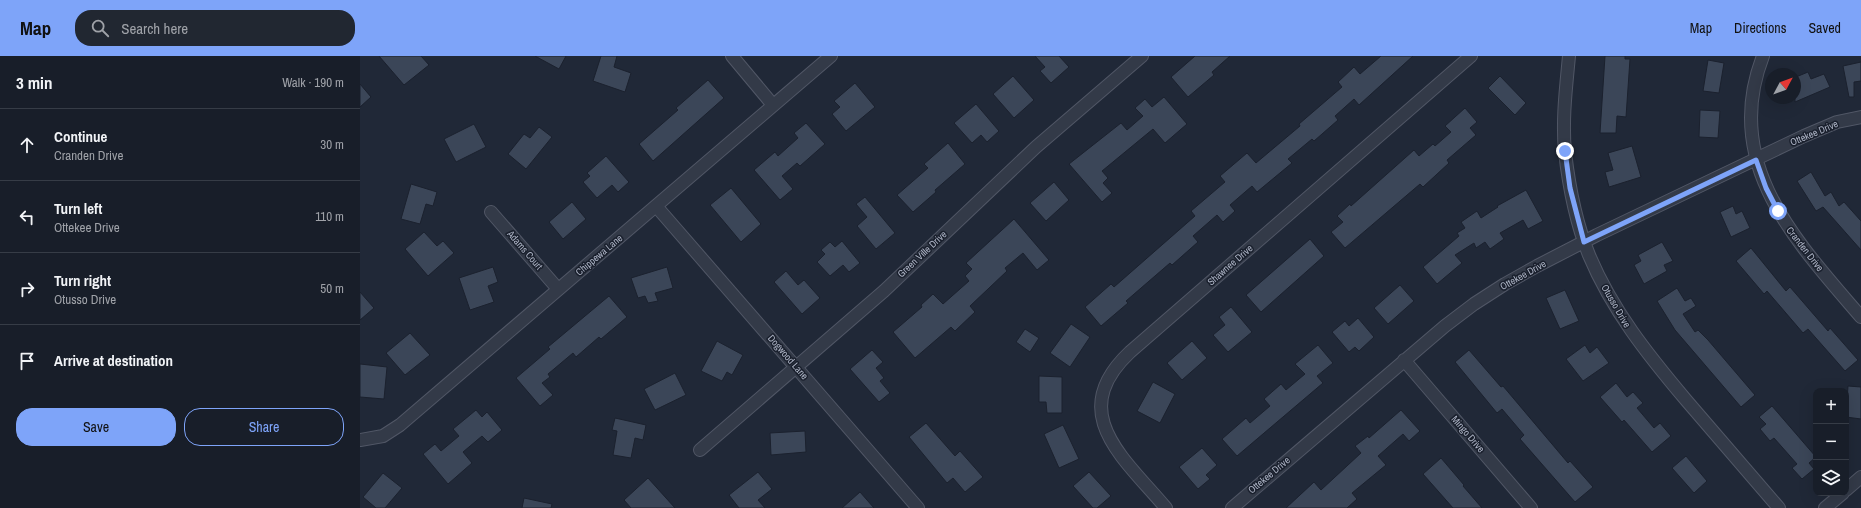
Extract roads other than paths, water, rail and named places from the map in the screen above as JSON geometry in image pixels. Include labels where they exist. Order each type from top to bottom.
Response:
[{"type":"street","points":[[732,56],[773,105]]},
{"type":"street","name":"Chippewa Lane","points":[[360,440],[383,436],[400,425],[831,56]]},
{"type":"street","name":"Green Ville Drive","points":[[700,450],[884,291],[1036,147],[1142,56]]},
{"type":"street","name":"Shawnee Drive","points":[[1166,508],[1115,447],[1105,430],[1101,410],[1103,390],[1111,372],[1130,352],[1472,56]]},
{"type":"street","name":"Otusso Drive","points":[[1569,56],[1565,116],[1565,151],[1570,188],[1584,242],[1594,267],[1610,300],[1630,331],[1652,360],[1778,508]]},
{"type":"street","name":"Cranden Drive","points":[[1763,56],[1752,101],[1751,128],[1756,160],[1766,188],[1787,226],[1808,255],[1861,317]]},
{"type":"street","name":"Ottekee Drive","points":[[1232,508],[1445,326],[1478,301],[1505,284],[1584,242],[1804,136],[1837,122],[1861,117]]},
{"type":"street","name":"Dogwood Lane","points":[[656,206],[918,508]]},
{"type":"street","name":"Adams Court","points":[[490,212],[558,290]]},
{"type":"street","name":"Mingo Drive","points":[[1404,360],[1531,508]]},
{"type":"street","points":[[1849,487],[1861,477]]},
{"type":"street","points":[[1826,508],[1840,496]]}]
